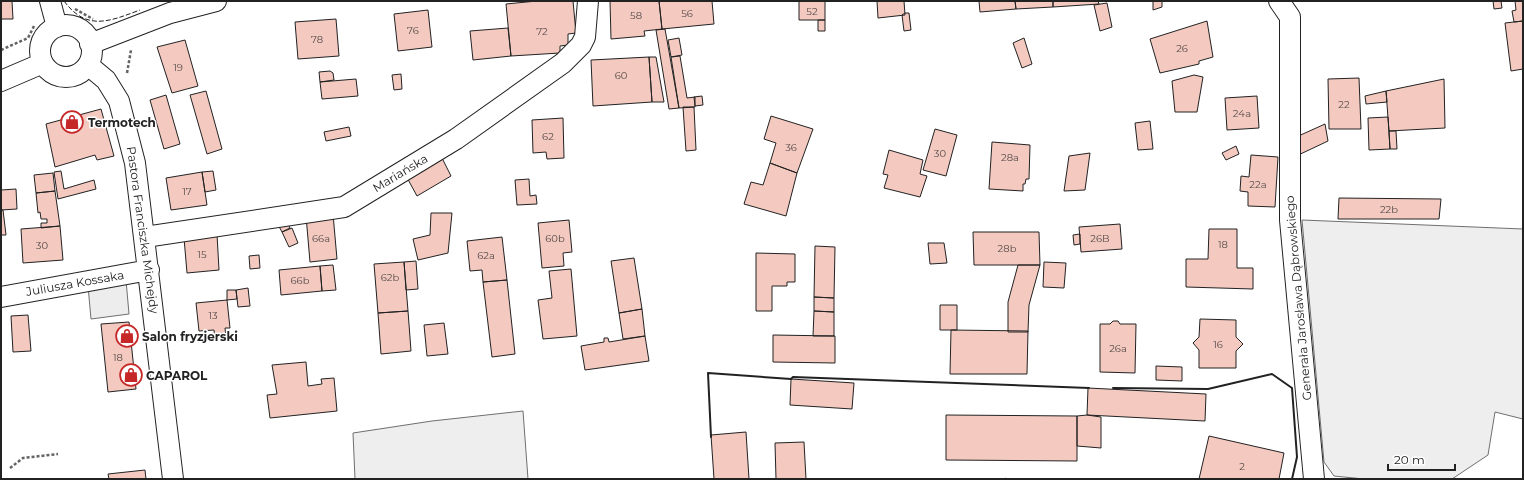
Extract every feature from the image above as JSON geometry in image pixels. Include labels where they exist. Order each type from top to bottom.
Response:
[{"type":"street","points":[[50,1],[58,27]]},
{"type":"street","points":[[90,44],[170,13],[216,1]]},
{"type":"street","name":"Mariańska","points":[[145,237],[344,207],[456,139],[564,63],[585,37],[588,1]]},
{"type":"street","name":"Generała Jarosława Dąbrowskiego","points":[[1279,1],[1290,17],[1290,220],[1314,479]]},
{"type":"street","points":[[67,26],[80,30],[86,36],[90,44],[92,52],[88,64],[79,74],[67,77],[59,76],[51,73],[43,63],[40,49],[43,40],[49,32],[58,27],[67,26]]},
{"type":"street","points":[[1,81],[43,63]]},
{"type":"street","name":"Pastora Franciszka Michejdy","points":[[88,64],[106,80],[119,101],[123,111],[135,163],[173,479]]},
{"type":"street","name":"Juliusza Kossaka","points":[[1,297],[149,270]]},
{"type":"path","points":[[71,5],[91,19],[97,18]]},
{"type":"path","points":[[1,50],[28,38],[37,22]]},
{"type":"path","points":[[127,74],[131,50],[137,46]]},
{"type":"path","points":[[10,468],[23,458],[58,454]]},
{"type":"shaded area","points":[[1302,220],[1523,229],[1523,419],[1495,412],[1488,455],[1452,479],[1364,479],[1334,476],[1324,462]]},
{"type":"shaded area","points":[[126,280],[129,314],[91,319],[88,286]]},
{"type":"shaded area","points":[[523,411],[528,479],[355,479],[353,433],[432,421]]},
{"type":"building","points":[[1,1],[12,1],[13,19],[1,19]]},
{"type":"building","points":[[537,1],[573,1],[576,33],[568,34],[568,45],[560,46],[560,53],[511,56],[506,4]]},
{"type":"building","points":[[610,1],[659,1],[662,29],[644,31],[645,36],[611,39]]},
{"type":"building","points":[[659,1],[712,1],[714,24],[662,29]]},
{"type":"building","points":[[799,1],[825,1],[825,20],[799,20]]},
{"type":"building","points":[[877,1],[904,1],[905,15],[878,18]]},
{"type":"building","points":[[979,1],[1015,1],[1016,9],[980,12]]},
{"type":"building","points":[[1015,1],[1053,1],[1053,7],[1016,9]]},
{"type":"building","points":[[1053,1],[1098,1],[1099,4],[1053,7]]},
{"type":"building","points":[[1153,1],[1162,1],[1162,7],[1153,10]]},
{"type":"building","points":[[1493,1],[1501,1],[1502,8],[1494,9]]},
{"type":"building","points":[[1515,1],[1523,1],[1523,21],[1514,22],[1512,11],[1516,10]]},
{"type":"building","points":[[1107,3],[1112,27],[1100,31],[1094,5]]},
{"type":"building","points":[[428,10],[432,47],[398,51],[394,14]]},
{"type":"building","points":[[909,13],[911,30],[904,31],[902,15]]},
{"type":"building","points":[[336,19],[339,56],[298,59],[295,22]]},
{"type":"building","points":[[818,20],[825,20],[825,31],[818,31]]},
{"type":"building","points":[[1207,21],[1213,57],[1199,61],[1199,64],[1160,73],[1150,39]]},
{"type":"building","points":[[1523,21],[1523,69],[1511,71],[1505,23]]},
{"type":"building","points":[[508,28],[511,56],[473,60],[470,31]]},
{"type":"building","points":[[665,29],[679,108],[669,109],[656,30]]},
{"type":"building","points":[[679,38],[682,55],[671,57],[668,40]]},
{"type":"building","points":[[1024,38],[1032,64],[1022,68],[1013,43]]},
{"type":"building","points":[[185,40],[198,86],[172,93],[157,47]]},
{"type":"building","points":[[680,56],[687,98],[695,97],[695,107],[679,108],[671,57]]},
{"type":"building","points":[[649,57],[652,102],[593,106],[591,60]]},
{"type":"building","points":[[649,57],[656,57],[664,102],[652,102]]},
{"type":"building","points":[[330,71],[333,73],[334,80],[320,82],[319,72]]},
{"type":"building","points":[[401,74],[402,89],[394,90],[392,75]]},
{"type":"building","points":[[1194,75],[1203,77],[1197,112],[1175,112],[1172,81]]},
{"type":"building","points":[[1359,78],[1361,129],[1329,129],[1328,79]]},
{"type":"building","points":[[356,79],[358,96],[322,99],[320,82]]},
{"type":"building","points":[[1444,79],[1445,128],[1389,131],[1386,91]]},
{"type":"building","points":[[206,91],[222,149],[207,154],[190,95]]},
{"type":"building","points":[[1386,91],[1387,102],[1366,104],[1365,96]]},
{"type":"building","points":[[166,95],[180,144],[164,149],[150,100]]},
{"type":"building","points":[[702,96],[703,105],[695,106],[694,97]]},
{"type":"building","points":[[1257,96],[1259,128],[1227,130],[1225,98]]},
{"type":"building","points":[[683,107],[694,107],[696,150],[686,151]]},
{"type":"building","points":[[101,109],[114,156],[97,160],[95,155],[55,167],[46,124]]},
{"type":"building","points":[[771,116],[813,129],[797,173],[770,163],[776,143],[764,139]]},
{"type":"building","points":[[1388,117],[1390,149],[1369,150],[1368,118]]},
{"type":"building","points":[[563,118],[564,158],[547,159],[546,152],[533,153],[532,120]]},
{"type":"building","points":[[1150,121],[1153,149],[1138,150],[1135,123]]},
{"type":"building","points":[[1325,124],[1328,141],[1292,158],[1294,138]]},
{"type":"building","points":[[349,127],[351,136],[326,141],[324,132]]},
{"type":"building","points":[[935,129],[957,135],[946,176],[923,170]]},
{"type":"building","points":[[1389,131],[1396,131],[1397,149],[1390,149]]},
{"type":"building","points":[[992,142],[1030,145],[1029,179],[1026,179],[1025,184],[1023,184],[1023,191],[989,189]]},
{"type":"building","points":[[1236,146],[1239,154],[1226,160],[1222,153]]},
{"type":"building","points":[[889,150],[923,160],[920,174],[927,176],[920,197],[884,188],[888,175],[883,174]]},
{"type":"building","points":[[1090,153],[1085,190],[1064,191],[1069,156]]},
{"type":"building","points":[[440,154],[451,176],[417,196],[405,174]]},
{"type":"building","points":[[1251,155],[1278,157],[1275,207],[1248,206],[1248,192],[1240,191],[1241,176],[1249,177]]},
{"type":"building","points":[[770,163],[797,173],[786,216],[744,204],[751,182],[763,185]]},
{"type":"building","points":[[61,171],[64,189],[94,180],[96,189],[58,199],[54,172]]},
{"type":"building","points":[[213,171],[216,190],[205,192],[202,172]]},
{"type":"building","points":[[202,172],[207,205],[171,210],[166,178]]},
{"type":"building","points":[[53,173],[55,191],[36,193],[34,175]]},
{"type":"building","points":[[529,179],[530,196],[536,195],[537,204],[517,205],[515,180]]},
{"type":"building","points":[[16,189],[17,209],[1,210],[1,190]]},
{"type":"building","points":[[55,191],[60,226],[41,228],[41,223],[47,223],[47,219],[41,219],[40,212],[38,213],[36,193]]},
{"type":"building","points":[[1339,198],[1441,199],[1439,219],[1338,219]]},
{"type":"building","points":[[1,210],[3,210],[6,235],[1,235]]},
{"type":"building","points":[[431,213],[452,213],[448,253],[418,260],[413,239],[430,235]]},
{"type":"building","points":[[333,214],[337,259],[310,262],[306,216]]},
{"type":"building","points":[[286,219],[290,228],[282,232],[276,221]]},
{"type":"building","points":[[569,220],[572,252],[563,253],[564,266],[542,268],[538,223]]},
{"type":"building","points":[[1120,224],[1122,249],[1081,252],[1079,227]]},
{"type":"building","points":[[60,226],[63,260],[23,263],[21,229]]},
{"type":"building","points":[[292,228],[298,243],[289,247],[282,232]]},
{"type":"building","points":[[1209,229],[1237,229],[1237,268],[1253,268],[1253,289],[1186,287],[1186,259],[1208,259]]},
{"type":"building","points":[[973,232],[1039,232],[1040,265],[974,265]]},
{"type":"building","points":[[217,234],[219,270],[187,273],[184,238]]},
{"type":"building","points":[[1080,234],[1080,244],[1074,245],[1073,235]]},
{"type":"building","points":[[502,237],[507,280],[483,282],[482,270],[470,271],[467,241]]},
{"type":"building","points":[[928,243],[944,243],[947,263],[930,264]]},
{"type":"building","points":[[815,246],[835,247],[834,298],[814,297]]},
{"type":"building","points":[[756,253],[795,254],[795,282],[787,282],[787,286],[772,286],[772,311],[756,311]]},
{"type":"building","points":[[259,255],[260,268],[250,269],[249,256]]},
{"type":"building","points":[[634,258],[642,309],[619,313],[611,261]]},
{"type":"building","points":[[416,261],[418,289],[406,290],[404,262]]},
{"type":"building","points":[[404,262],[408,311],[378,313],[374,264]]},
{"type":"building","points":[[1044,262],[1066,263],[1064,288],[1043,287]]},
{"type":"building","points":[[333,265],[336,290],[322,291],[320,266]]},
{"type":"building","points":[[1018,265],[1040,265],[1029,305],[1028,332],[1008,332],[1008,302]]},
{"type":"building","points":[[320,266],[322,291],[281,295],[279,270]]},
{"type":"building","points":[[571,269],[577,336],[543,339],[538,300],[552,298],[549,271]]},
{"type":"building","points":[[507,280],[515,354],[492,357],[483,282]]},
{"type":"building","points":[[248,288],[250,306],[238,307],[236,290]]},
{"type":"building","points":[[227,290],[236,290],[237,299],[227,300]]},
{"type":"building","points":[[814,297],[834,298],[834,312],[814,311]]},
{"type":"building","points":[[227,300],[230,328],[225,328],[226,337],[215,338],[214,330],[199,331],[196,303]]},
{"type":"building","points":[[940,305],[957,305],[957,330],[940,330]]},
{"type":"building","points":[[642,309],[645,336],[623,339],[619,313]]},
{"type":"building","points":[[408,311],[411,351],[381,354],[378,313]]},
{"type":"building","points":[[814,311],[834,312],[834,336],[813,336]]},
{"type":"building","points":[[28,315],[31,351],[13,352],[11,316]]},
{"type":"building","points":[[1200,319],[1236,320],[1236,337],[1243,344],[1236,351],[1236,368],[1199,368],[1199,350],[1193,343],[1199,337]]},
{"type":"building","points":[[1113,321],[1118,321],[1120,324],[1136,324],[1135,373],[1100,372],[1100,324],[1110,324]]},
{"type":"building","points":[[129,322],[136,389],[108,392],[101,324]]},
{"type":"building","points":[[444,323],[448,354],[427,356],[424,325]]},
{"type":"building","points":[[951,330],[1028,331],[1027,374],[950,374]]},
{"type":"building","points":[[773,335],[835,336],[835,363],[773,362]]},
{"type":"building","points":[[645,336],[649,361],[585,370],[581,346],[604,342],[604,338],[608,338],[609,342]]},
{"type":"building","points":[[306,362],[308,386],[322,384],[321,379],[334,378],[337,411],[270,418],[267,395],[277,394],[272,365]]},
{"type":"building","points":[[1156,366],[1182,367],[1182,381],[1156,380]]},
{"type":"building","points":[[791,379],[854,383],[852,409],[790,405]]},
{"type":"building","points":[[1088,388],[1206,394],[1205,421],[1087,415]]},
{"type":"building","points":[[946,415],[1077,416],[1077,461],[946,460]]},
{"type":"building","points":[[1087,415],[1101,417],[1101,448],[1077,446],[1077,416]]},
{"type":"building","points":[[746,432],[749,479],[714,479],[711,435]]},
{"type":"building","points":[[1209,436],[1284,453],[1279,479],[1199,479]]},
{"type":"building","points":[[804,442],[806,479],[776,479],[775,443]]},
{"type":"building","points":[[145,470],[146,479],[109,479],[108,474]]},
{"type":"fence","points":[[64,1],[81,17],[90,20],[109,20],[140,10]]},
{"type":"wall","points":[[711,437],[708,373],[791,379],[793,377],[1089,388]]},
{"type":"wall","points":[[1113,388],[1208,389],[1272,374],[1292,388],[1297,457],[1292,479]]},
{"type":"place","name":"Termotech","points":[[72,122]]},
{"type":"place","name":"Salon fryzjerski","points":[[127,336]]},
{"type":"place","name":"CAPAROL","points":[[131,375]]}]
